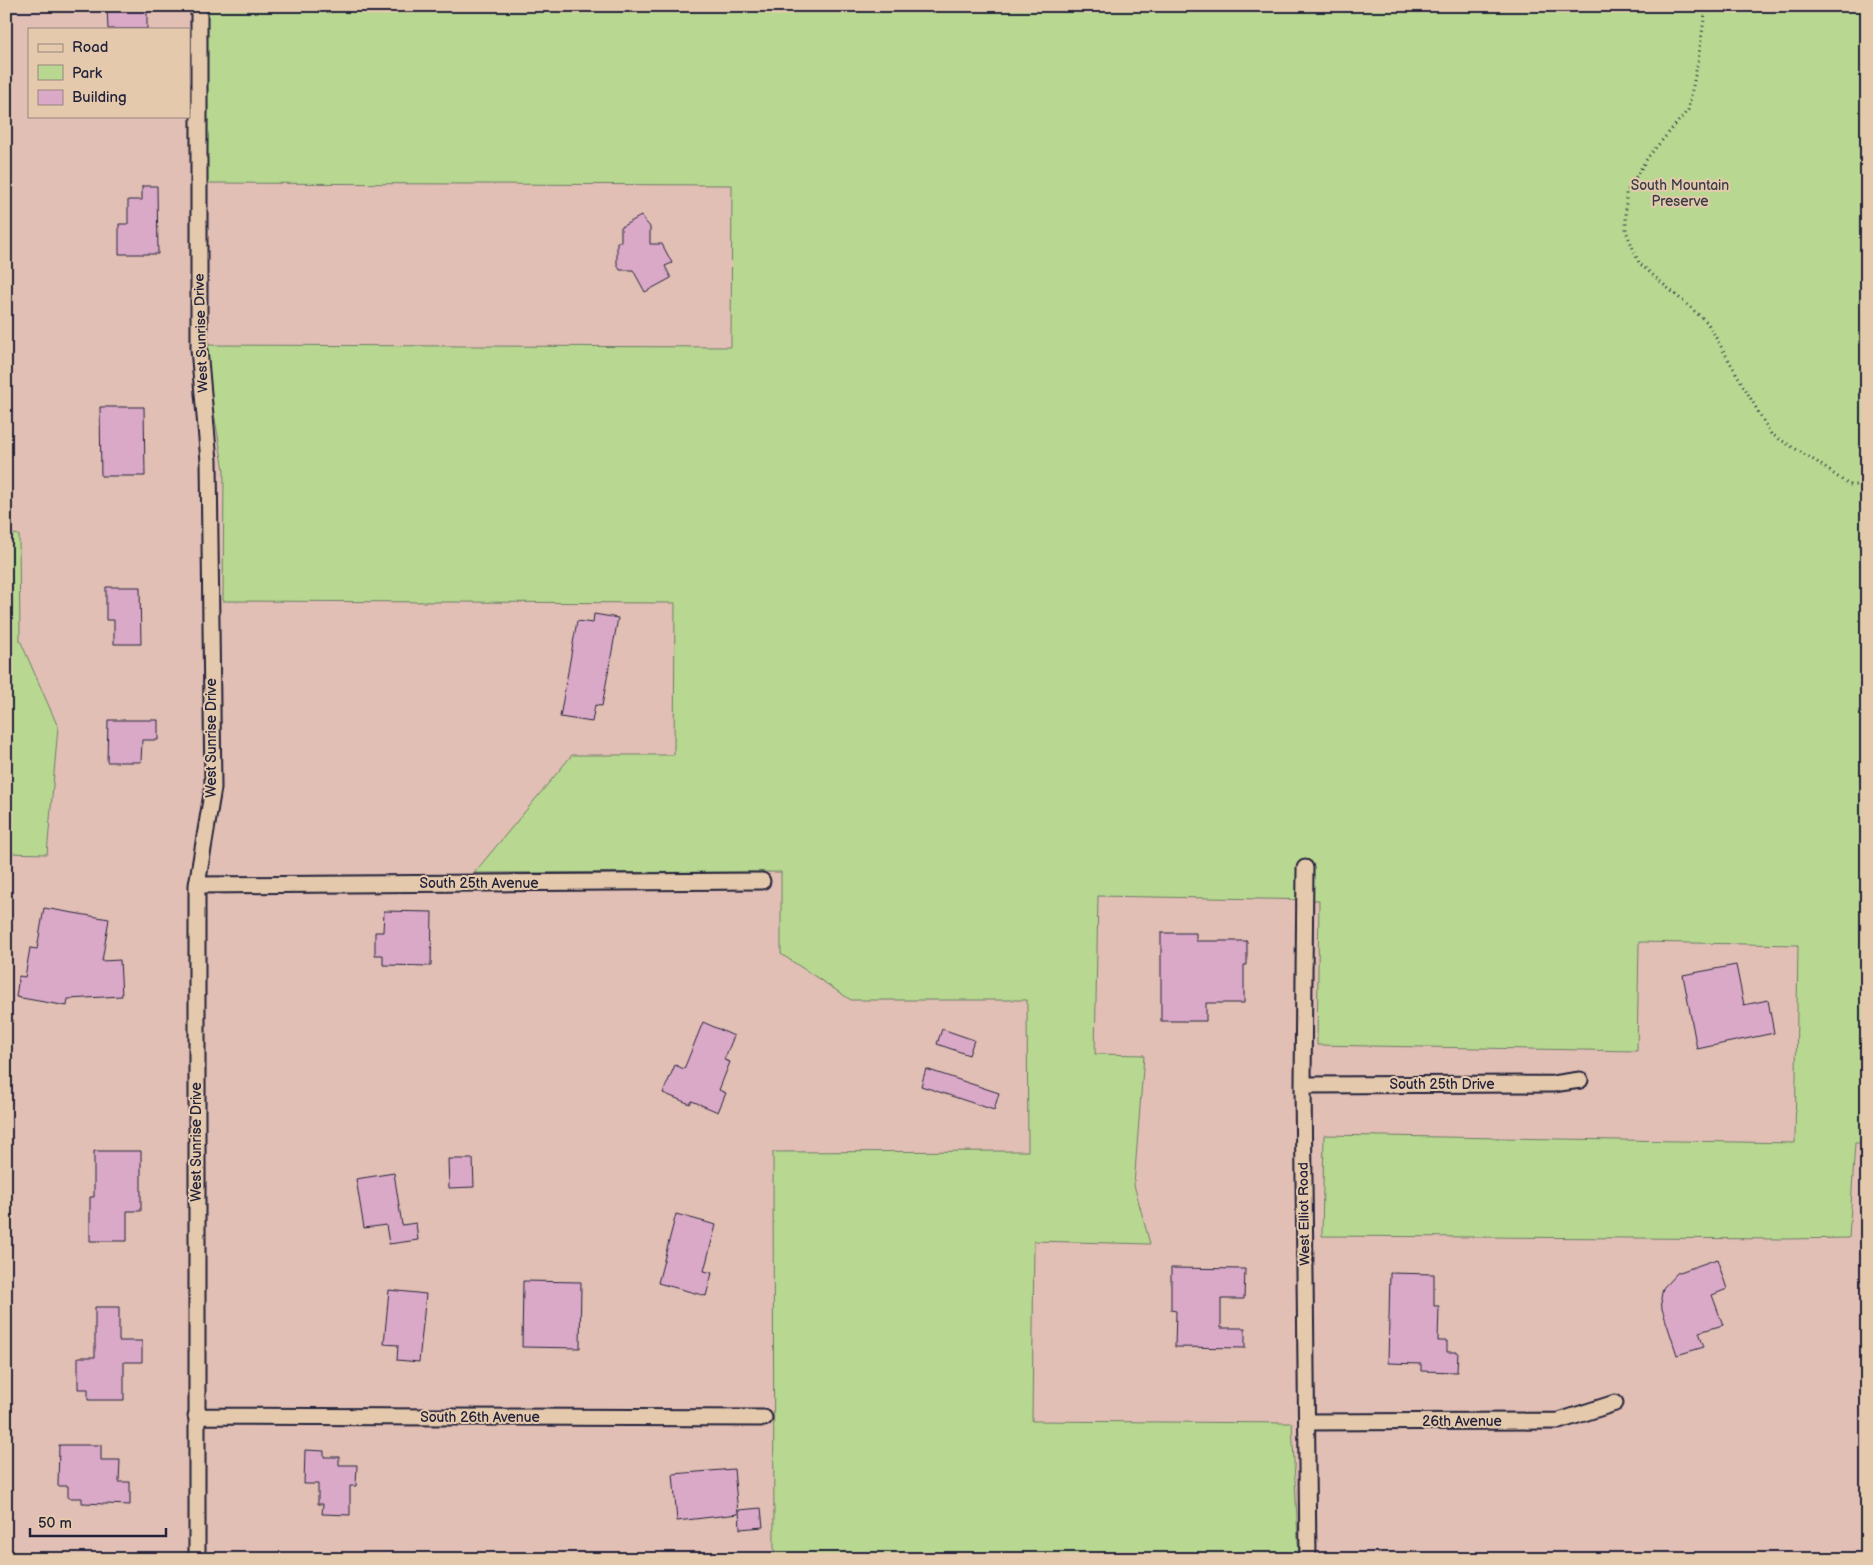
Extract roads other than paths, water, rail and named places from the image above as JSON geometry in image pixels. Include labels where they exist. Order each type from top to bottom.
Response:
[{"type":"street","name":"West Sunrise Drive","points":[[197,1559],[197,885],[213,788],[209,461],[199,349],[199,6]]},
{"type":"street","name":"West Elliot Road","points":[[1305,868],[1303,1085],[1308,1559]]},
{"type":"street","name":"South 25th Avenue","points":[[197,885],[762,881]]},
{"type":"street","name":"South 25th Drive","points":[[1303,1085],[1553,1084],[1580,1080]]},
{"type":"street","name":"26th Avenue","points":[[1307,1422],[1559,1421],[1615,1403]]},
{"type":"street","name":"South 26th Avenue","points":[[196,1416],[764,1418]]},
{"type":"park label","name":"South Mountain Preserve","points":[[1680,194]]}]
